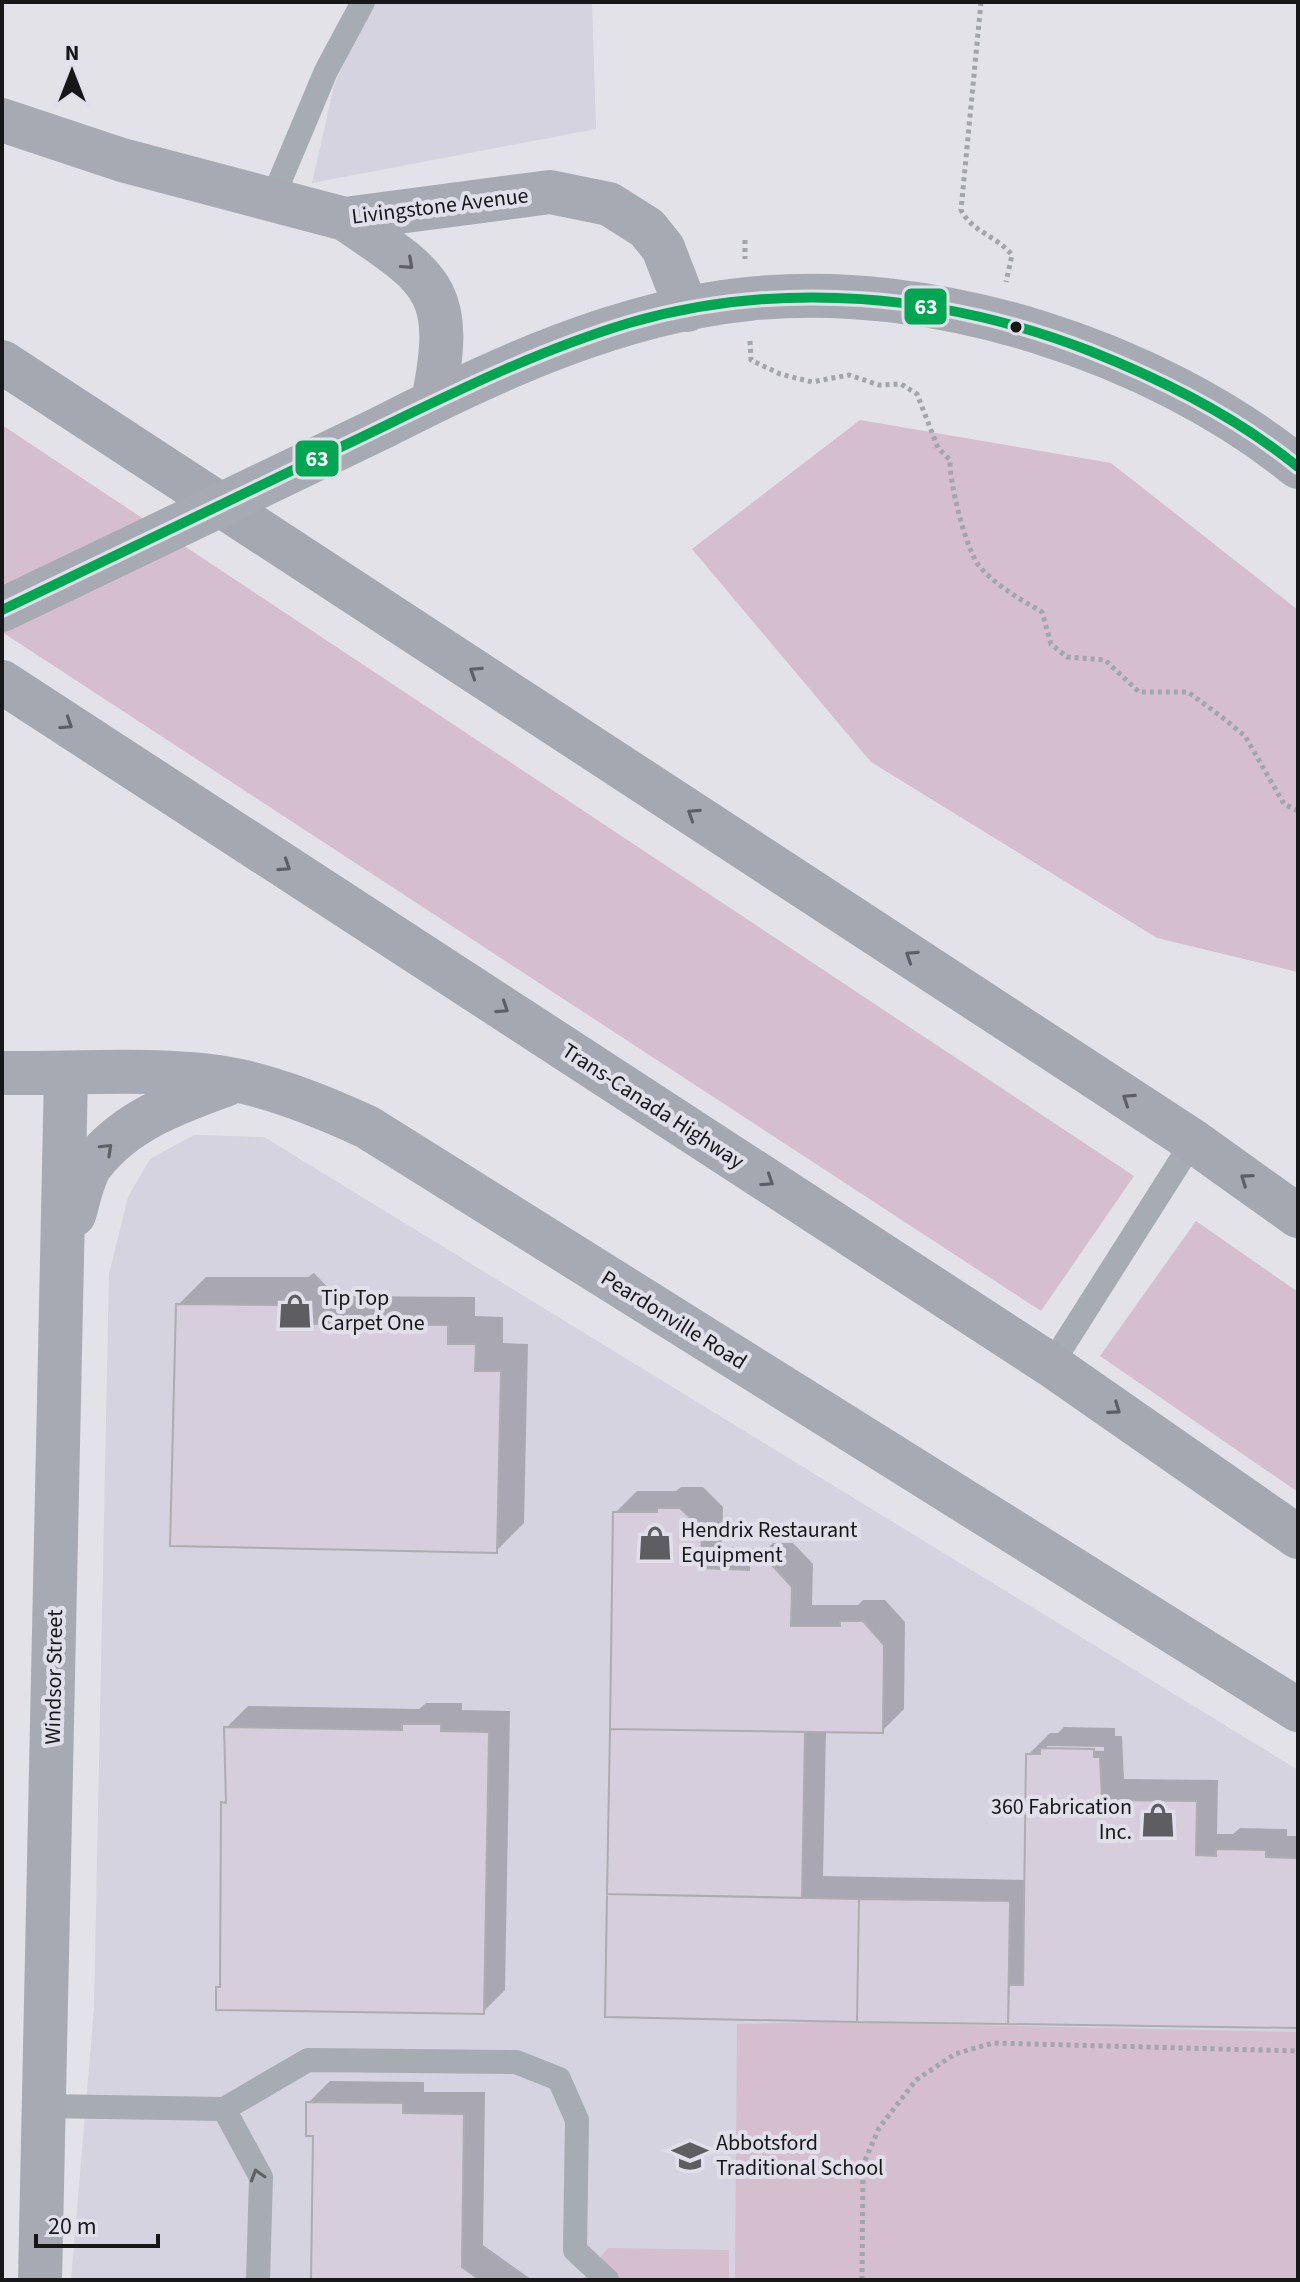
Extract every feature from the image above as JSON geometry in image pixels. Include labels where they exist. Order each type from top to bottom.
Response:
[{"type":"highway","points":[[2,362],[1193,1141],[1298,1216]]},
{"type":"highway","name":"Trans-Canada Highway","points":[[2,682],[1051,1365],[1298,1537]]},
{"type":"street","name":"Livingstone Avenue","points":[[2,120],[122,160],[271,202],[345,219],[550,192],[609,204],[647,228],[663,248],[687,310]]},
{"type":"street","points":[[345,219],[412,265],[440,304],[443,351],[433,401]]},
{"type":"street","points":[[2,610],[433,401],[543,353],[629,323],[747,299],[858,298],[995,318],[1039,331],[1155,377],[1274,447],[1298,467]]},
{"type":"street","name":"Peardonville Road","points":[[2,1073],[172,1075],[238,1081],[309,1101],[367,1127],[1298,1710]]},
{"type":"street","name":"Windsor Street","points":[[40,2280],[66,1074]]},
{"type":"street","points":[[63,1243],[91,1164],[121,1135],[157,1110],[238,1081]]},
{"type":"lane","points":[[271,202],[326,71],[363,2]]},
{"type":"lane","points":[[1051,1365],[1193,1141]]},
{"type":"lane","points":[[44,2106],[224,2109],[308,2060],[516,2062],[559,2079],[577,2120],[575,2250],[607,2280]]},
{"type":"lane","points":[[224,2109],[261,2177],[258,2280]]},
{"type":"path","points":[[981,2],[961,210],[967,222],[1005,246],[1012,255],[995,318]]},
{"type":"path","points":[[745,240],[751,360],[780,374],[812,382],[849,375],[879,385],[901,384],[917,394],[938,448],[950,460],[949,482],[977,565],[1007,592],[1042,612],[1051,644],[1067,657],[1105,660],[1139,692],[1188,692],[1245,736],[1284,804],[1298,811]]},
{"type":"path","points":[[862,2280],[863,2165],[879,2128],[916,2080],[955,2054],[993,2043],[1298,2051]]},
{"type":"shaded area","points":[[370,2],[592,2],[596,129],[312,183],[334,86]]},
{"type":"shaded area","points":[[860,420],[1111,463],[1298,610],[1298,972],[1157,938],[871,762],[692,549]]},
{"type":"shaded area","points":[[2,425],[1134,1176],[1041,1311],[2,632]]},
{"type":"shaded area","points":[[194,1135],[264,1137],[1298,1770],[1298,2280],[71,2280],[94,2008],[109,1274],[128,1197],[150,1159]]},
{"type":"shaded area","points":[[1196,1221],[1298,1292],[1298,1492],[1100,1356]]},
{"type":"shaded area","points":[[827,2022],[1298,2032],[1298,2280],[735,2280],[737,2024]]},
{"type":"shaded area","points":[[608,2248],[729,2250],[729,2280],[582,2280]]},
{"type":"building","points":[[284,1299],[307,1324],[448,1325],[448,1344],[476,1344],[475,1371],[501,1371],[497,1553],[170,1546],[176,1304],[278,1305]]},
{"type":"building","points":[[657,1508],[680,1508],[702,1529],[701,1568],[749,1570],[749,1564],[771,1564],[792,1587],[791,1626],[840,1626],[840,1621],[863,1621],[884,1645],[883,1733],[610,1729],[613,1512],[657,1512]]},
{"type":"building","points":[[402,1724],[441,1724],[441,1731],[489,1732],[484,2014],[216,2010],[216,1987],[220,1987],[221,1802],[226,1803],[224,1727],[402,1730]]},
{"type":"building","points":[[610,1729],[805,1732],[802,1898],[607,1894]]},
{"type":"building","points":[[1040,1748],[1094,1749],[1094,1757],[1100,1757],[1102,1800],[1197,1801],[1196,1855],[1216,1856],[1216,1849],[1266,1850],[1266,1857],[1298,1858],[1298,2028],[1008,2024],[1009,1985],[1023,1985],[1026,1754],[1040,1754]]},
{"type":"building","points":[[607,1894],[859,1899],[857,2022],[605,2017]]},
{"type":"building","points":[[859,1899],[1010,1901],[1008,2024],[857,2022]]},
{"type":"building","points":[[306,2102],[403,2103],[403,2113],[464,2114],[462,2267],[480,2280],[311,2280],[313,2136],[306,2136]]},
{"type":"transit line","name":"63","points":[[2,610],[519,363],[629,323],[686,309],[745,301],[803,297],[920,305],[978,316],[1035,332],[1090,351],[1172,387],[1225,416],[1298,467]]},
{"type":"place","name":"Tip Top Carpet One","points":[[295,1311]]},
{"type":"place","name":"Hendrix Restaurant Equipment","points":[[655,1543]]},
{"type":"place","name":"360 Fabrication Inc.","points":[[1158,1820]]},
{"type":"place","name":"Abbotsford Traditional School","points":[[690,2156]]}]
